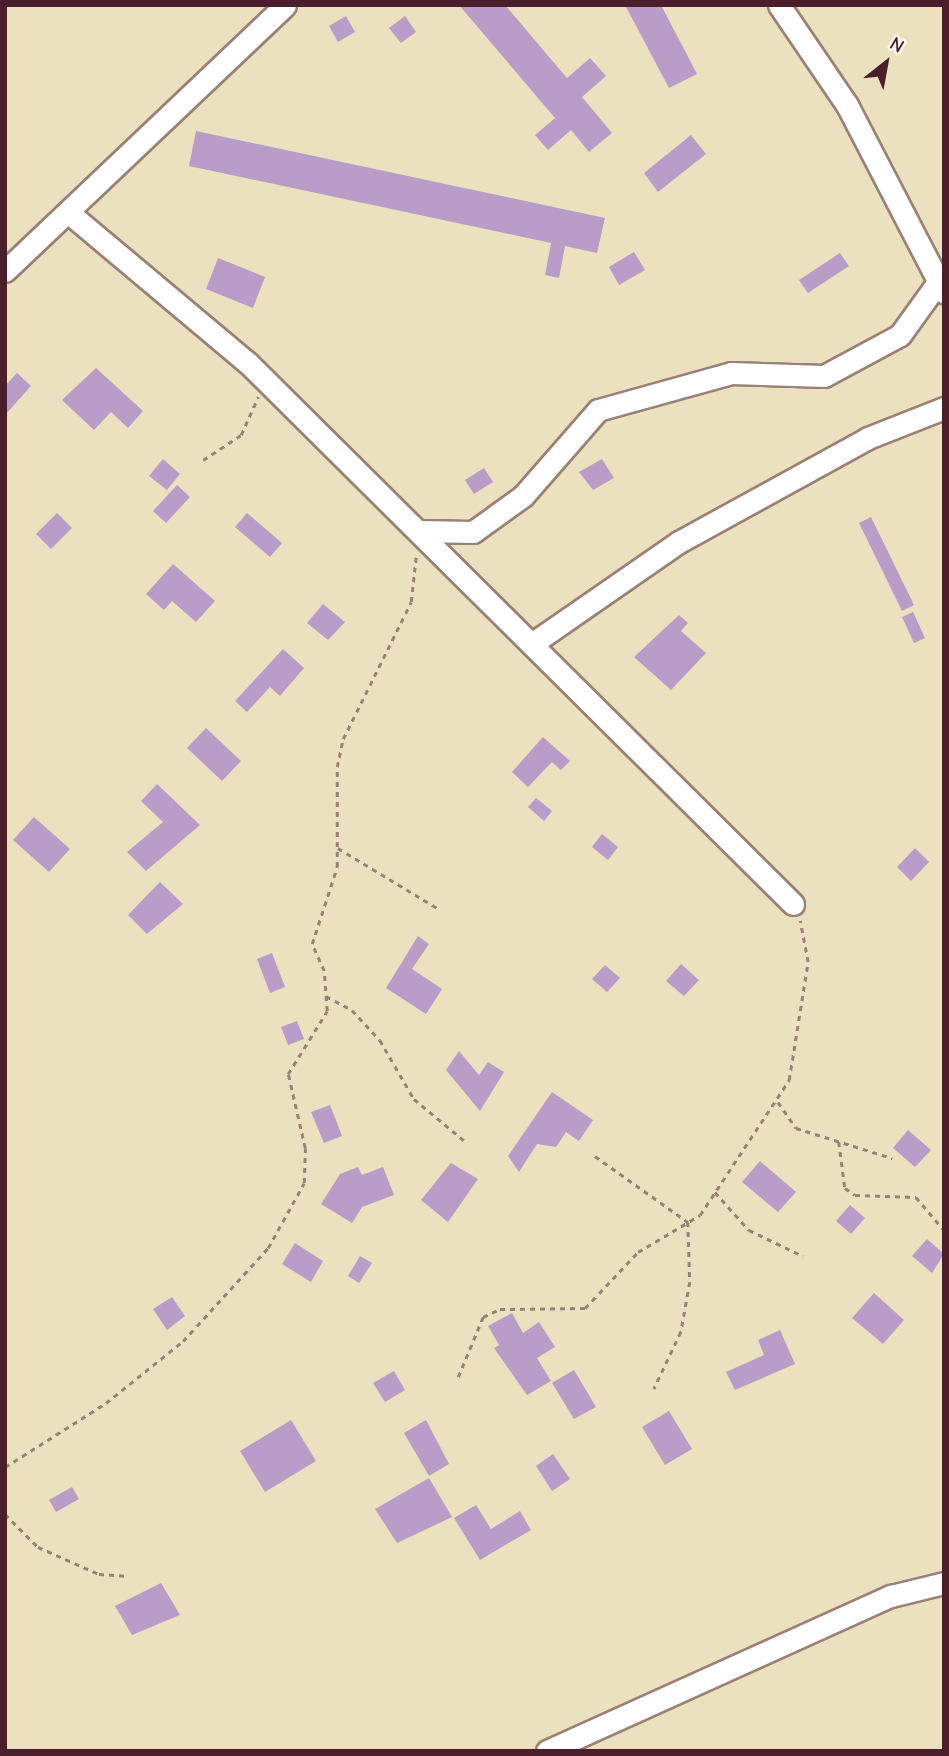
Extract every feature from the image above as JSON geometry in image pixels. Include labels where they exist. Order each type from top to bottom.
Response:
[{"type":"street","points":[[5,271],[285,5]]},
{"type":"street","points":[[419,531],[473,532],[523,496],[598,410],[731,373],[824,376],[900,335],[942,287],[847,105],[779,5]]},
{"type":"street","points":[[69,213],[260,374],[793,904]]},
{"type":"street","points":[[533,643],[680,542],[867,438],[944,408]]},
{"type":"street","points":[[548,1751],[891,1596],[944,1583]]},
{"type":"path","points":[[203,460],[241,436],[258,396],[260,374]]},
{"type":"path","points":[[5,1467],[159,1362],[268,1248],[304,1182],[305,1148],[288,1074],[327,1011],[326,996],[312,944],[338,848],[343,738],[411,602],[419,531]]},
{"type":"path","points":[[338,848],[437,908]]},
{"type":"path","points":[[458,1377],[483,1317],[500,1309],[585,1308],[638,1252],[688,1222],[715,1192],[778,1102],[789,1080],[808,962],[806,934],[793,904]]},
{"type":"path","points":[[326,996],[352,1010],[380,1040],[414,1099],[466,1142]]},
{"type":"path","points":[[778,1102],[796,1128],[892,1158]]},
{"type":"path","points":[[839,1142],[845,1188],[855,1195],[916,1197],[944,1230]]},
{"type":"path","points":[[595,1156],[688,1222]]},
{"type":"path","points":[[715,1192],[750,1230],[803,1256]]},
{"type":"path","points":[[654,1389],[681,1332],[690,1282],[688,1222]]},
{"type":"path","points":[[5,1514],[38,1547],[99,1574],[125,1576]]},
{"type":"building","points":[[459,5],[505,5],[567,78],[590,58],[606,76],[582,97],[612,133],[589,152],[571,130],[548,150],[535,135],[555,118]]},
{"type":"building","points":[[625,5],[661,5],[697,74],[669,88]]},
{"type":"building","points":[[346,16],[355,32],[338,42],[329,26]]},
{"type":"building","points":[[405,16],[416,32],[401,43],[389,28]]},
{"type":"building","points":[[196,131],[605,218],[597,253],[565,246],[559,278],[545,275],[551,243],[189,166]]},
{"type":"building","points":[[691,135],[706,154],[658,192],[644,173]]},
{"type":"building","points":[[634,252],[645,270],[619,285],[609,267]]},
{"type":"building","points":[[840,253],[849,266],[808,293],[799,280]]},
{"type":"building","points":[[218,258],[265,277],[253,308],[206,289]]},
{"type":"building","points":[[96,368],[143,411],[128,428],[111,412],[94,430],[62,400]]},
{"type":"building","points":[[17,373],[31,386],[5,415],[5,386]]},
{"type":"building","points":[[163,459],[180,474],[167,490],[149,476]]},
{"type":"building","points":[[602,459],[614,478],[593,490],[579,472]]},
{"type":"building","points":[[484,468],[493,482],[474,494],[465,480]]},
{"type":"building","points":[[177,485],[190,497],[166,523],[153,511]]},
{"type":"building","points":[[57,513],[72,528],[51,549],[36,534]]},
{"type":"building","points":[[247,513],[282,543],[270,557],[235,527]]},
{"type":"building","points":[[871,517],[914,605],[902,611],[859,523]]},
{"type":"building","points":[[173,564],[215,601],[196,622],[172,601],[164,610],[146,594]]},
{"type":"building","points":[[323,604],[345,622],[328,640],[307,623]]},
{"type":"building","points":[[913,612],[925,638],[914,643],[902,617]]},
{"type":"building","points":[[679,615],[688,623],[681,631],[706,653],[671,690],[634,657]]},
{"type":"building","points":[[283,649],[304,668],[280,696],[270,687],[247,712],[235,701]]},
{"type":"building","points":[[206,728],[241,761],[222,781],[187,748]]},
{"type":"building","points":[[543,737],[570,761],[561,770],[552,762],[528,787],[512,772]]},
{"type":"building","points":[[157,784],[200,825],[146,871],[127,852],[163,822],[141,801]]},
{"type":"building","points":[[536,798],[552,811],[544,821],[528,807]]},
{"type":"building","points":[[34,817],[70,849],[49,872],[13,840]]},
{"type":"building","points":[[602,834],[618,847],[608,860],[592,847]]},
{"type":"building","points":[[915,848],[929,862],[911,881],[897,867]]},
{"type":"building","points":[[160,882],[183,904],[147,934],[128,915]]},
{"type":"building","points":[[418,936],[429,944],[412,969],[442,989],[426,1014],[386,988]]},
{"type":"building","points":[[272,953],[285,987],[270,993],[257,959]]},
{"type":"building","points":[[681,964],[699,980],[684,996],[666,981]]},
{"type":"building","points":[[605,965],[620,978],[607,992],[592,979]]},
{"type":"building","points":[[297,1021],[304,1039],[288,1045],[281,1027]]},
{"type":"building","points":[[459,1051],[479,1075],[488,1062],[504,1072],[480,1111],[446,1070]]},
{"type":"building","points":[[552,1092],[593,1120],[579,1141],[566,1132],[556,1147],[537,1144],[519,1172],[508,1156]]},
{"type":"building","points":[[330,1105],[342,1136],[324,1143],[311,1112]]},
{"type":"building","points":[[908,1130],[931,1150],[915,1167],[893,1148]]},
{"type":"building","points":[[760,1161],[796,1192],[778,1212],[742,1182]]},
{"type":"building","points":[[451,1163],[478,1179],[448,1222],[421,1200]]},
{"type":"building","points":[[358,1167],[362,1175],[383,1167],[394,1195],[362,1207],[352,1223],[321,1204],[340,1174]]},
{"type":"building","points":[[850,1205],[865,1218],[851,1234],[836,1221]]},
{"type":"building","points":[[927,1239],[944,1254],[932,1273],[912,1256]]},
{"type":"building","points":[[295,1243],[323,1261],[311,1282],[282,1264]]},
{"type":"building","points":[[360,1256],[372,1263],[359,1283],[348,1276]]},
{"type":"building","points":[[874,1293],[904,1320],[883,1344],[852,1318]]},
{"type":"building","points":[[172,1297],[185,1316],[167,1330],[153,1309]]},
{"type":"building","points":[[512,1313],[523,1333],[539,1322],[555,1347],[537,1358],[551,1381],[527,1395],[494,1348],[499,1345],[488,1326]]},
{"type":"building","points":[[780,1330],[795,1364],[735,1390],[726,1372],[764,1355],[758,1340]]},
{"type":"building","points":[[574,1370],[596,1407],[574,1419],[552,1383]]},
{"type":"building","points":[[394,1371],[405,1390],[385,1402],[373,1383]]},
{"type":"building","points":[[669,1411],[692,1449],[665,1465],[642,1427]]},
{"type":"building","points":[[291,1420],[316,1461],[265,1492],[240,1451]]},
{"type":"building","points":[[426,1420],[449,1464],[429,1476],[404,1433]]},
{"type":"building","points":[[553,1454],[570,1479],[552,1491],[536,1466]]},
{"type":"building","points":[[429,1478],[452,1517],[397,1543],[375,1509]]},
{"type":"building","points":[[72,1487],[79,1499],[56,1512],[49,1500]]},
{"type":"building","points":[[476,1505],[491,1529],[520,1511],[531,1530],[480,1560],[454,1518]]},
{"type":"building","points":[[161,1583],[180,1615],[132,1635],[115,1606]]}]
